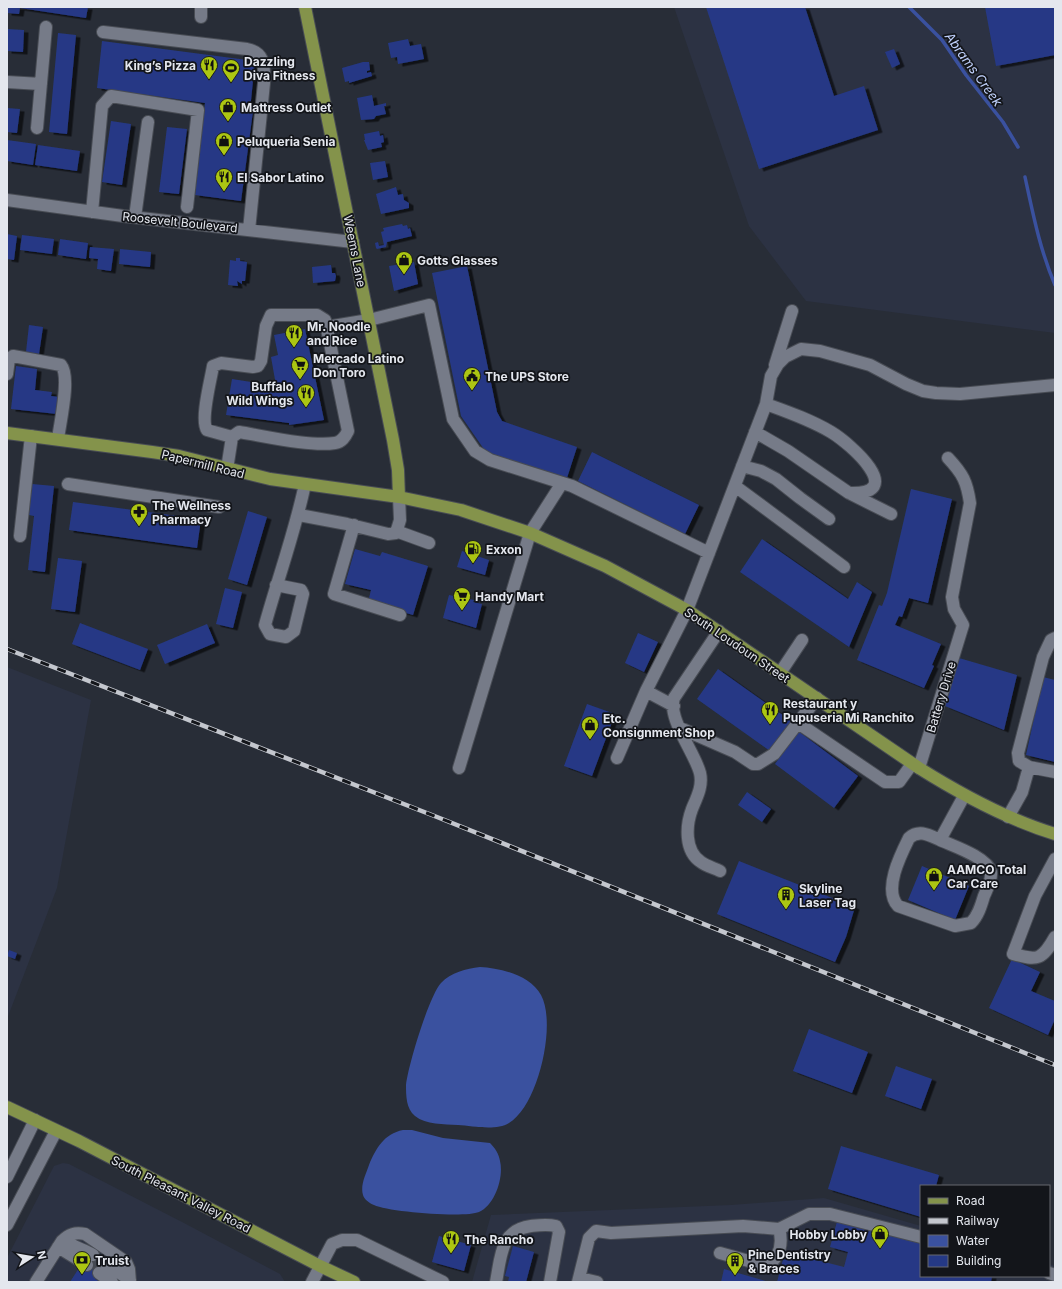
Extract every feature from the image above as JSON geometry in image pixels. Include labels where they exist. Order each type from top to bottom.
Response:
[{"type":"main road","name":"Weems Lane","points":[[305,7],[393,440],[398,470],[399,496]]},
{"type":"main road","name":"Papermill Road","points":[[7,433],[180,456],[227,470],[305,484],[399,496]]},
{"type":"main road","name":"South Loudoun Street","points":[[399,496],[461,510],[530,532],[605,566],[687,610],[916,766],[964,796],[1008,817],[1055,834]]},
{"type":"main road","name":"South Pleasant Valley Road","points":[[7,1107],[354,1282]]},
{"type":"street","points":[[37,128],[46,27]]},
{"type":"street","points":[[103,32],[247,49],[256,51],[262,57],[264,62],[264,82],[249,230]]},
{"type":"street","points":[[7,82],[41,84]]},
{"type":"street","points":[[92,212],[102,106],[111,96],[198,110],[188,207]]},
{"type":"street","points":[[135,217],[148,122]]},
{"type":"street","name":"Roosevelt Boulevard","points":[[7,200],[92,212],[353,242]]},
{"type":"street","points":[[327,327],[369,320],[429,305],[453,419],[475,451],[490,460],[572,486],[709,553]]},
{"type":"street","points":[[617,758],[646,691],[687,610],[766,404],[771,376],[792,311]]},
{"type":"street","points":[[227,470],[232,437],[239,432],[316,444],[336,443],[342,440],[348,431],[325,320],[317,315],[271,315],[267,322],[261,361],[258,366],[253,367],[221,363],[213,366],[204,419],[205,428],[206,430],[232,437]]},
{"type":"street","points":[[771,376],[778,364],[785,357],[801,349],[811,349],[870,365],[906,384],[923,391],[936,393],[960,394],[1055,385]]},
{"type":"street","points":[[7,374],[9,359],[13,356],[61,365],[65,369],[66,382],[58,439]]},
{"type":"street","points":[[766,404],[829,431],[844,441],[860,457],[872,473],[875,485],[873,489],[866,492],[849,493]]},
{"type":"street","points":[[755,432],[788,451],[849,493],[891,514]]},
{"type":"street","points":[[20,536],[31,436]]},
{"type":"street","name":"Battery Drive","points":[[798,723],[885,782],[899,782],[916,766],[963,625],[954,609],[952,597],[970,503],[968,488],[962,473],[948,458]]},
{"type":"street","points":[[742,466],[761,470],[776,479],[829,519]]},
{"type":"street","points":[[459,768],[530,532],[562,483]]},
{"type":"street","points":[[68,484],[219,507]]},
{"type":"street","points":[[276,585],[301,590],[303,594],[294,631],[286,638],[270,634],[265,625],[276,585],[299,515],[305,484]]},
{"type":"street","points":[[735,486],[844,567]]},
{"type":"street","points":[[396,531],[400,520],[399,496]]},
{"type":"street","points":[[299,515],[354,525],[388,534],[396,531],[429,543]]},
{"type":"street","points":[[354,525],[334,594],[400,615]]},
{"type":"street","points":[[719,631],[674,698],[674,706],[680,728],[698,765],[701,779],[700,790],[690,817],[688,837],[689,847],[699,862],[720,871]]},
{"type":"street","points":[[1055,638],[1051,640],[1043,657],[1018,753],[1020,761],[1029,767],[1055,772]]},
{"type":"street","points":[[780,673],[802,640]]},
{"type":"street","points":[[646,691],[674,706]]},
{"type":"street","points":[[680,728],[736,752],[756,765],[767,760],[774,754],[817,698]]},
{"type":"street","points":[[1008,817],[1022,792],[1029,767]]},
{"type":"street","points":[[940,840],[964,796]]},
{"type":"street","points":[[921,833],[940,840],[980,859],[987,864],[991,872],[990,879],[978,912],[971,923],[955,926],[905,909],[894,901],[891,885],[909,838],[914,834],[921,833]]},
{"type":"street","points":[[1055,859],[1035,896],[1013,954],[1030,959],[1040,958],[1046,952],[1055,937]]},
{"type":"street","points":[[7,1177],[35,1120]]},
{"type":"street","points":[[7,1225],[56,1131]]},
{"type":"street","points":[[597,1282],[579,1280],[589,1238],[596,1230],[611,1233],[743,1226],[779,1229],[809,1214],[830,1214],[920,1237]]},
{"type":"street","points":[[496,1282],[505,1242],[512,1232],[519,1228],[547,1224],[556,1226],[560,1232],[550,1282]]},
{"type":"street","points":[[720,1253],[767,1266],[779,1252],[781,1237],[779,1229]]},
{"type":"street","points":[[36,1282],[61,1243],[75,1233],[85,1234],[126,1262],[129,1269],[127,1281],[102,1268],[112,1282]]},
{"type":"street","points":[[312,1282],[332,1244],[342,1240],[357,1240],[442,1282]]},
{"type":"street","points":[[61,1243],[81,1248],[90,1260]]},
{"type":"shaded area","points":[[674,7],[1055,7],[1055,333],[806,301],[749,226]]},
{"type":"shaded area","points":[[7,667],[91,700],[57,888],[7,1019]]},
{"type":"shaded area","points":[[63,1163],[69,1164],[280,1274],[285,1282],[7,1282],[7,1258],[54,1166]]},
{"type":"shaded area","points":[[824,1198],[920,1226],[920,1277],[1050,1277],[1050,1264],[1055,1266],[1055,1282],[472,1282],[491,1215],[731,1205]]},
{"type":"water","points":[[480,967],[496,969],[514,974],[530,982],[541,995],[545,1008],[547,1025],[546,1044],[536,1083],[519,1114],[509,1123],[504,1125],[498,1127],[484,1127],[435,1124],[424,1121],[415,1116],[410,1110],[407,1102],[406,1085],[425,1016],[436,990],[445,979],[459,972]]},
{"type":"water","points":[[403,1130],[412,1130],[443,1138],[490,1143],[498,1154],[501,1175],[497,1190],[490,1203],[479,1212],[471,1214],[443,1214],[410,1212],[382,1208],[367,1201],[364,1198],[362,1191],[363,1183],[375,1153],[386,1138]]},
{"type":"building","points":[[7,7],[88,7],[86,18],[20,8],[19,14],[7,13]]},
{"type":"building","points":[[706,7],[805,7],[834,96],[864,86],[878,130],[759,169]]},
{"type":"building","points":[[985,7],[1055,7],[1055,55],[996,66]]},
{"type":"building","points":[[7,29],[24,30],[23,52],[7,51]]},
{"type":"building","points":[[58,33],[76,35],[67,134],[49,132]]},
{"type":"building","points":[[408,39],[410,46],[421,44],[424,59],[398,64],[397,57],[391,58],[388,43]]},
{"type":"building","points":[[102,41],[255,61],[250,110],[253,111],[241,201],[195,195],[205,103],[97,88]]},
{"type":"building","points":[[894,49],[900,64],[892,68],[885,52]]},
{"type":"building","points":[[363,62],[369,62],[370,70],[367,71],[367,73],[371,72],[372,76],[349,83],[349,81],[345,82],[342,68]]},
{"type":"building","points":[[372,95],[374,106],[386,103],[386,106],[384,106],[386,114],[376,116],[374,119],[361,120],[357,98]]},
{"type":"building","points":[[7,108],[20,109],[17,133],[7,132]]},
{"type":"building","points":[[111,121],[131,124],[122,185],[102,182]]},
{"type":"building","points":[[167,127],[187,129],[179,194],[159,192]]},
{"type":"building","points":[[379,131],[380,136],[383,135],[384,142],[381,143],[382,147],[368,150],[364,140],[364,134]]},
{"type":"building","points":[[7,140],[36,144],[33,165],[7,161]]},
{"type":"building","points":[[38,145],[80,151],[77,171],[35,165]]},
{"type":"building","points":[[385,161],[388,177],[373,180],[370,163]]},
{"type":"building","points":[[396,187],[398,195],[403,194],[404,200],[409,203],[409,208],[381,214],[376,194]]},
{"type":"building","points":[[402,224],[403,226],[407,225],[408,229],[410,228],[412,236],[387,242],[386,247],[376,248],[375,243],[378,242],[379,246],[384,245],[381,232],[384,231],[383,228]]},
{"type":"building","points":[[7,234],[17,236],[14,260],[7,259]]},
{"type":"building","points":[[22,235],[54,239],[52,254],[20,250]]},
{"type":"building","points":[[60,239],[88,243],[86,259],[58,255]]},
{"type":"building","points":[[90,247],[114,249],[111,271],[97,269],[98,259],[89,258]]},
{"type":"building","points":[[120,249],[151,252],[150,267],[119,264]]},
{"type":"building","points":[[236,258],[240,258],[240,261],[247,262],[245,281],[242,281],[242,284],[237,281],[238,286],[228,285],[230,260],[236,261]]},
{"type":"building","name":"Gotts Glasses","points":[[414,262],[418,284],[394,291],[389,266]]},
{"type":"building","points":[[331,265],[332,273],[335,273],[336,276],[335,281],[313,283],[312,267]]},
{"type":"building","points":[[467,266],[497,412],[502,421],[577,447],[566,481],[488,455],[461,416],[432,273]]},
{"type":"building","points":[[29,325],[43,327],[39,354],[26,352]]},
{"type":"building","points":[[305,329],[324,420],[289,425],[289,423],[226,415],[232,379],[271,385],[270,392],[282,393],[282,391],[277,391],[271,357],[278,355],[274,335]]},
{"type":"building","points":[[16,366],[37,369],[35,390],[52,392],[51,396],[59,397],[57,414],[11,409]]},
{"type":"building","points":[[592,452],[699,505],[685,534],[578,481]]},
{"type":"building","points":[[32,484],[54,486],[45,572],[28,570],[34,516],[29,515]]},
{"type":"building","points":[[911,489],[952,499],[928,603],[909,598],[902,617],[899,616],[895,625],[941,644],[932,665],[934,666],[924,688],[857,660],[879,605],[882,606],[887,593]]},
{"type":"building","points":[[73,502],[201,519],[197,548],[69,530]]},
{"type":"building","points":[[248,511],[267,517],[247,585],[228,579]]},
{"type":"building","points":[[762,539],[848,599],[857,582],[872,592],[849,647],[740,572]]},
{"type":"building","points":[[355,549],[380,556],[382,552],[428,566],[413,615],[368,602],[371,590],[345,584]]},
{"type":"building","name":"Exxon","points":[[462,551],[489,560],[485,575],[457,567]]},
{"type":"building","points":[[58,558],[82,561],[75,612],[51,609]]},
{"type":"building","points":[[225,588],[242,592],[233,628],[216,624]]},
{"type":"building","name":"Handy Mart","points":[[449,595],[474,600],[473,602],[482,604],[476,628],[443,618]]},
{"type":"building","points":[[80,623],[148,649],[140,670],[72,644]]},
{"type":"building","points":[[207,624],[215,643],[165,664],[157,645]]},
{"type":"building","points":[[638,633],[658,642],[644,672],[625,663]]},
{"type":"building","points":[[959,658],[1017,675],[1004,730],[945,706]]},
{"type":"building","points":[[718,669],[791,721],[770,751],[697,699]]},
{"type":"building","points":[[1043,677],[1055,680],[1055,762],[1026,755]]},
{"type":"building","name":"Etc. Consignment Shop","points":[[587,704],[615,714],[592,776],[564,766]]},
{"type":"building","points":[[798,731],[858,776],[834,808],[775,764]]},
{"type":"building","points":[[747,792],[771,809],[762,822],[738,805]]},
{"type":"building","name":"Skyline Laser Tag","points":[[739,861],[855,907],[846,937],[835,962],[717,914]]},
{"type":"building","points":[[922,866],[969,886],[955,920],[908,900]]},
{"type":"building","points":[[9,950],[17,953],[15,959],[7,956]]},
{"type":"building","points":[[1012,959],[1040,972],[1031,991],[1055,1001],[1055,1019],[1048,1035],[989,1008]]},
{"type":"building","points":[[809,1029],[868,1052],[852,1093],[793,1071]]},
{"type":"building","points":[[896,1066],[932,1079],[921,1109],[885,1096]]},
{"type":"building","points":[[841,1146],[939,1175],[936,1185],[920,1185],[920,1217],[828,1189]]},
{"type":"building","name":"Hobby Lobby","points":[[838,1218],[920,1240],[920,1277],[992,1277],[991,1282],[777,1282],[785,1252],[844,1267],[848,1252],[830,1247]]},
{"type":"building","name":"The Rancho","points":[[439,1236],[471,1245],[464,1271],[432,1262]]},
{"type":"building","points":[[513,1246],[534,1252],[526,1282],[508,1282],[509,1277],[505,1276]]},
{"type":"building","points":[[94,1253],[107,1261],[95,1279],[101,1282],[70,1282],[79,1268],[83,1271]]},
{"type":"building","name":"Pine Dentistry & Braces","points":[[724,1269],[769,1282],[721,1282]]},
{"type":"waterway","name":"Abrams Creek","points":[[909,7],[942,40],[966,75],[1003,122],[1018,147]]},
{"type":"waterway","name":"Abrams Creek","points":[[1025,177],[1041,245],[1055,285]]},
{"type":"tunnel","points":[[90,1261],[102,1268]]},
{"type":"railway","points":[[7,649],[437,817],[1055,1065]]},
{"type":"place","name":"King’s Pizza","points":[[209,80]]},
{"type":"place","name":"Dazzling Diva Fitness","points":[[231,83]]},
{"type":"place","name":"Mattress Outlet","points":[[228,122]]},
{"type":"place","name":"Peluqueria Senia","points":[[224,156]]},
{"type":"place","name":"El Sabor Latino","points":[[224,192]]},
{"type":"place","name":"Gotts Glasses","points":[[404,275]]},
{"type":"place","name":"Mr. Noodle and Rice","points":[[294,348]]},
{"type":"place","name":"Mercado Latino Don Toro","points":[[300,380]]},
{"type":"place","name":"The UPS Store","points":[[472,391]]},
{"type":"place","name":"Buffalo Wild Wings","points":[[306,408]]},
{"type":"place","name":"The Wellness Pharmacy","points":[[139,527]]},
{"type":"place","name":"Exxon","points":[[473,564]]},
{"type":"place","name":"Handy Mart","points":[[462,611]]},
{"type":"place","name":"Restaurant y Pupuseria Mi Ranchito","points":[[770,725]]},
{"type":"place","name":"Etc. Consignment Shop","points":[[590,740]]},
{"type":"place","name":"AAMCO Total Car Care","points":[[934,891]]},
{"type":"place","name":"Skyline Laser Tag","points":[[786,910]]},
{"type":"place","name":"Hobby Lobby","points":[[880,1249]]},
{"type":"place","name":"The Rancho","points":[[451,1254]]},
{"type":"place","name":"Truist","points":[[82,1275]]},
{"type":"place","name":"Pine Dentistry & Braces","points":[[735,1276]]}]
